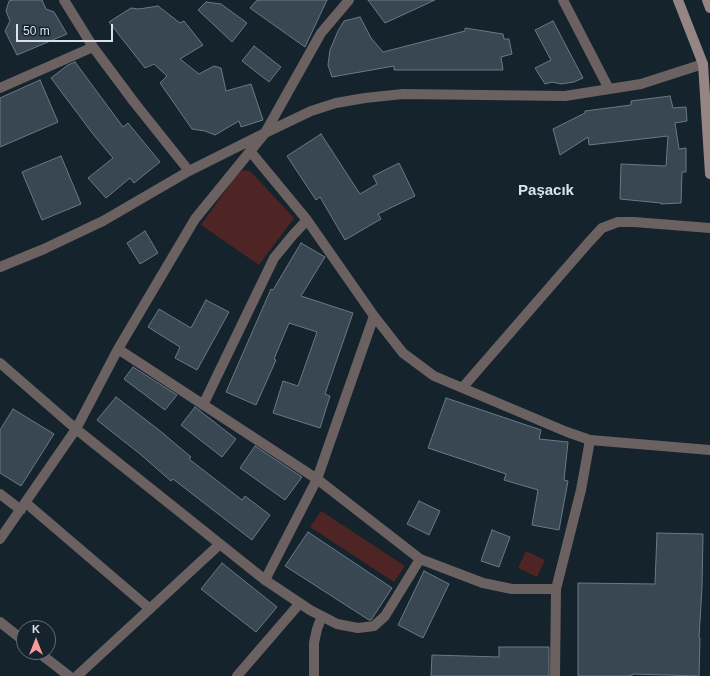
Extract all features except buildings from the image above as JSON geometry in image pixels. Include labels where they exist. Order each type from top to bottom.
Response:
[{"type":"main road","points":[[678,0],[703,64],[710,174]]},
{"type":"main road","points":[[707,0],[710,8]]},
{"type":"street","points":[[64,0],[93,48],[189,171]]},
{"type":"street","points":[[0,539],[76,429],[118,349],[195,219],[265,133],[321,33],[349,0]]},
{"type":"street","points":[[563,0],[609,89]]},
{"type":"street","points":[[0,88],[93,48]]},
{"type":"street","points":[[0,267],[44,249],[103,221],[189,171],[265,133],[311,111],[336,103],[403,94],[565,96],[641,84],[703,64]]},
{"type":"street","points":[[250,151],[307,220],[374,316],[403,353],[434,376],[567,432],[590,440],[710,450]]},
{"type":"street","points":[[203,404],[274,258],[292,235],[307,220]]},
{"type":"street","points":[[463,387],[588,242],[602,228],[618,222],[710,228]]},
{"type":"street","points":[[265,580],[317,479],[374,316]]},
{"type":"street","points":[[118,349],[317,479],[420,559],[483,583],[512,589],[556,589]]},
{"type":"street","points":[[0,362],[76,429],[265,580],[300,603],[337,624],[358,628],[374,626],[385,616],[420,559]]},
{"type":"street","points":[[556,676],[556,589],[581,490],[590,440]]},
{"type":"street","points":[[0,494],[24,506],[150,609]]},
{"type":"street","points":[[77,676],[220,544]]},
{"type":"street","points":[[237,676],[300,603]]},
{"type":"street","points":[[314,676],[314,643],[316,629],[322,616]]},
{"type":"street","points":[[0,622],[16,635]]},
{"type":"street","points":[[48,660],[69,676]]},
{"type":"shaded area","points":[[240,170],[250,171],[294,218],[259,265],[201,225]]},
{"type":"shaded area","points":[[321,511],[405,566],[394,582],[310,527]]},
{"type":"shaded area","points":[[526,551],[545,560],[537,577],[518,568]]},
{"type":"district","name":"Paşacık","points":[[546,191]]}]
